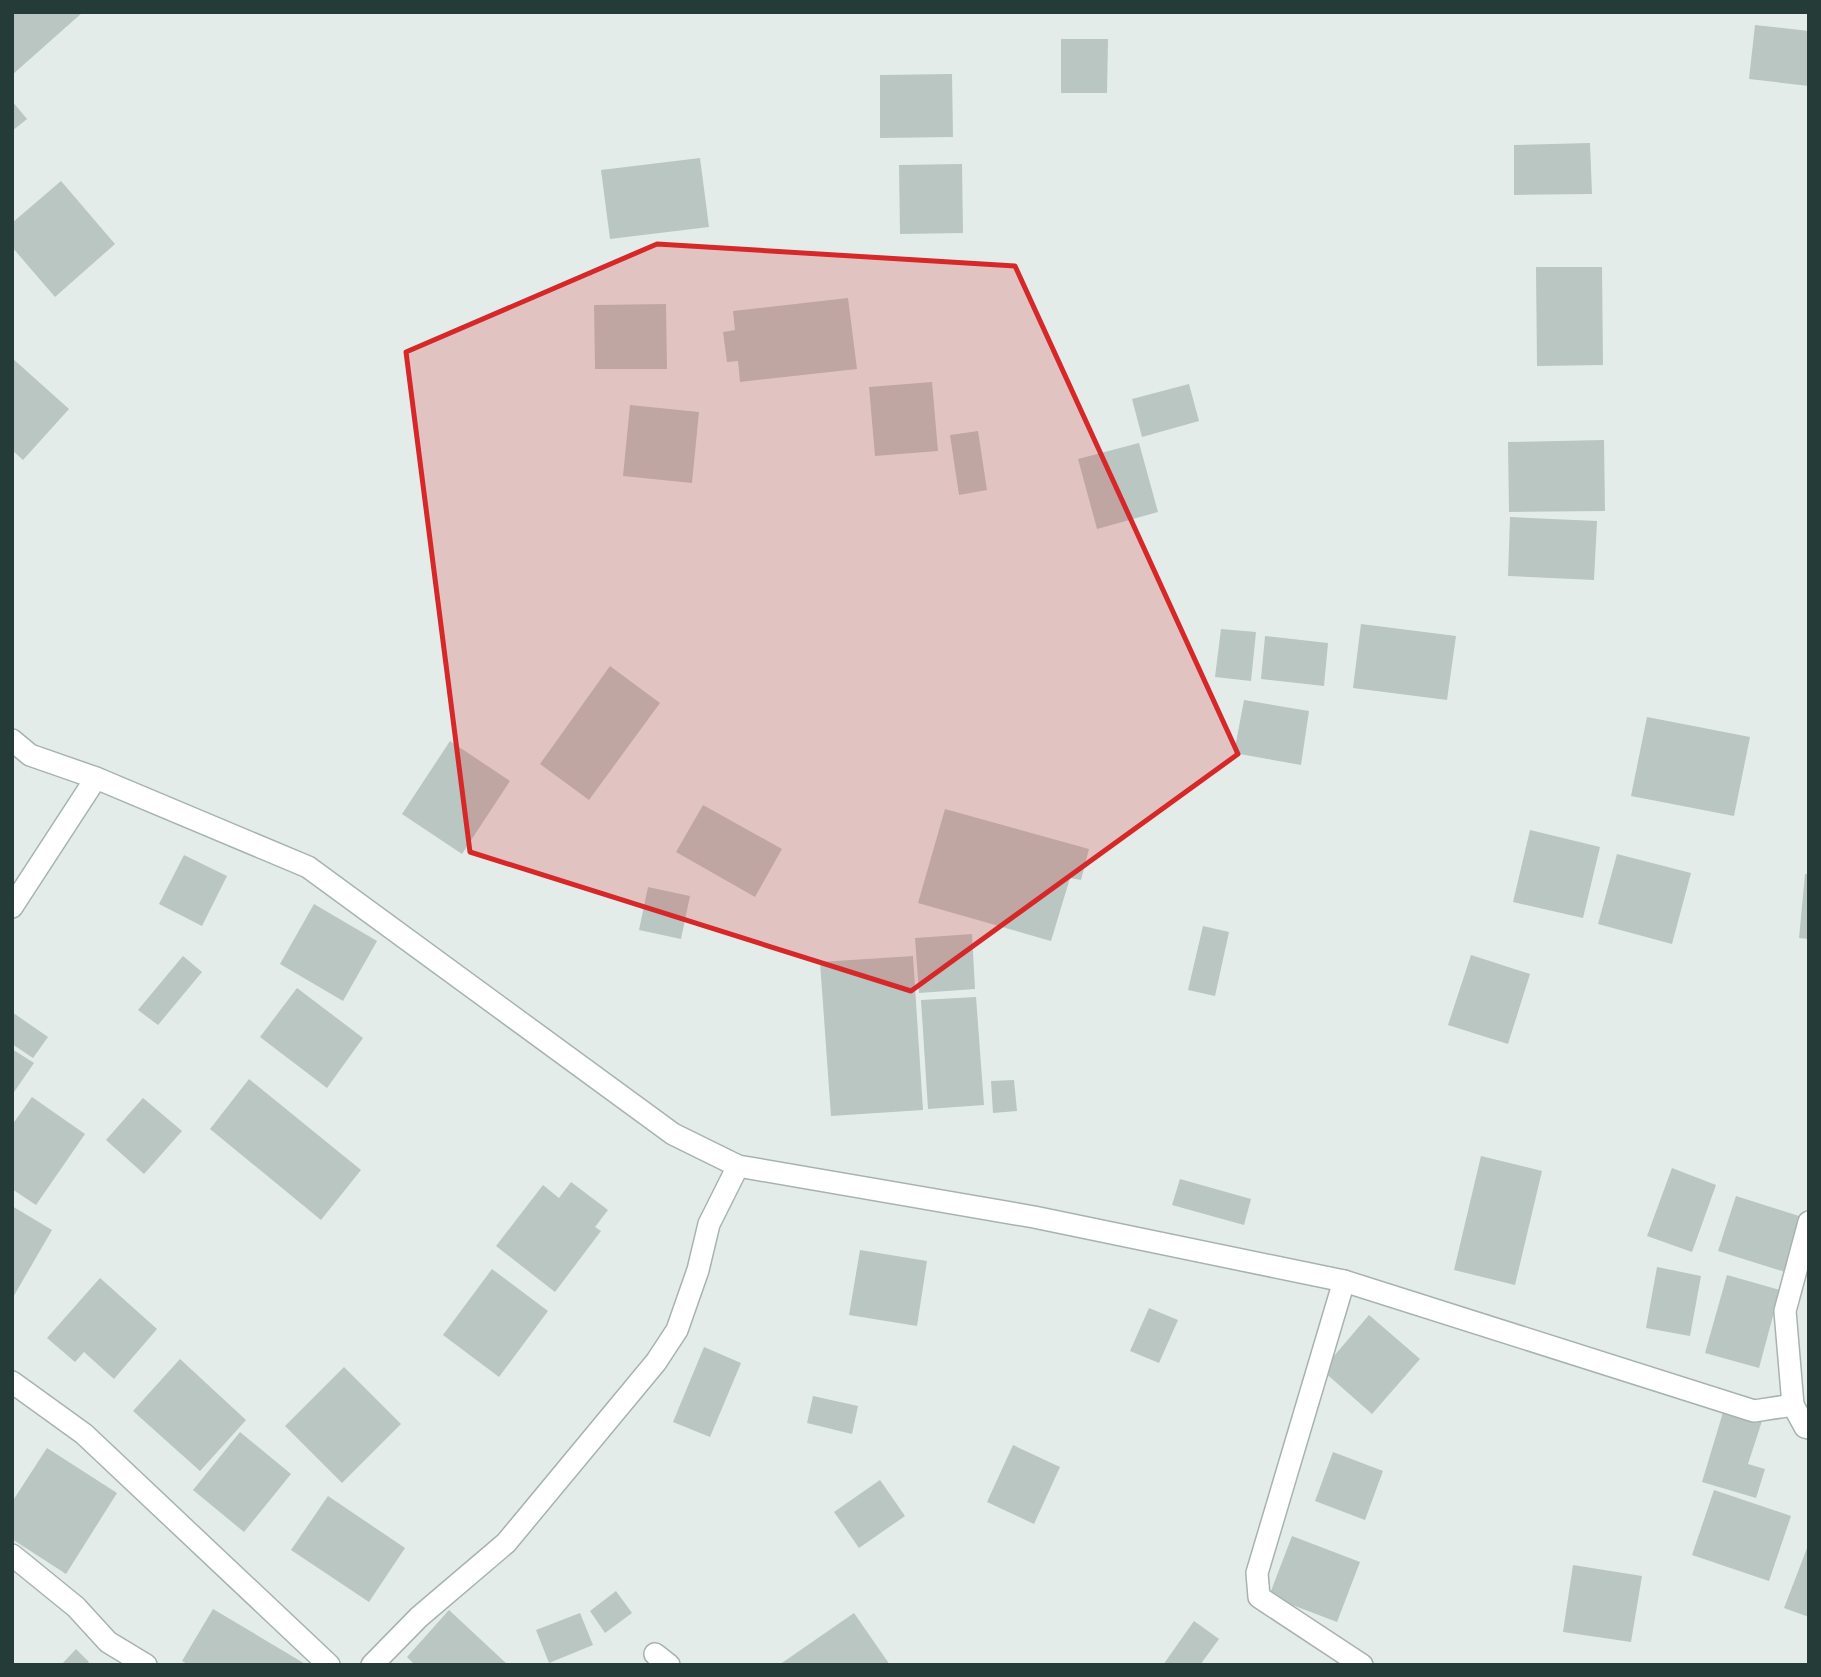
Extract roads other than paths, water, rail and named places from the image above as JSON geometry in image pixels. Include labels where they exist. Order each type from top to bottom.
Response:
[{"type":"street","points":[[12,740],[30,755],[96,778],[308,867],[673,1134],[738,1166],[1034,1217],[1344,1280],[1754,1412],[1793,1405]]},
{"type":"street","points":[[12,907],[96,778]]},
{"type":"street","points":[[372,1665],[419,1616],[506,1543],[656,1362],[677,1329],[698,1270],[709,1224],[738,1166]]},
{"type":"street","points":[[1809,1222],[1785,1311],[1793,1405],[1805,1427],[1809,1428]]},
{"type":"street","points":[[1344,1280],[1257,1573],[1259,1597],[1362,1665]]},
{"type":"street","points":[[12,1382],[84,1434],[329,1665]]},
{"type":"street","points":[[12,1555],[76,1607],[108,1642],[146,1665]]}]
